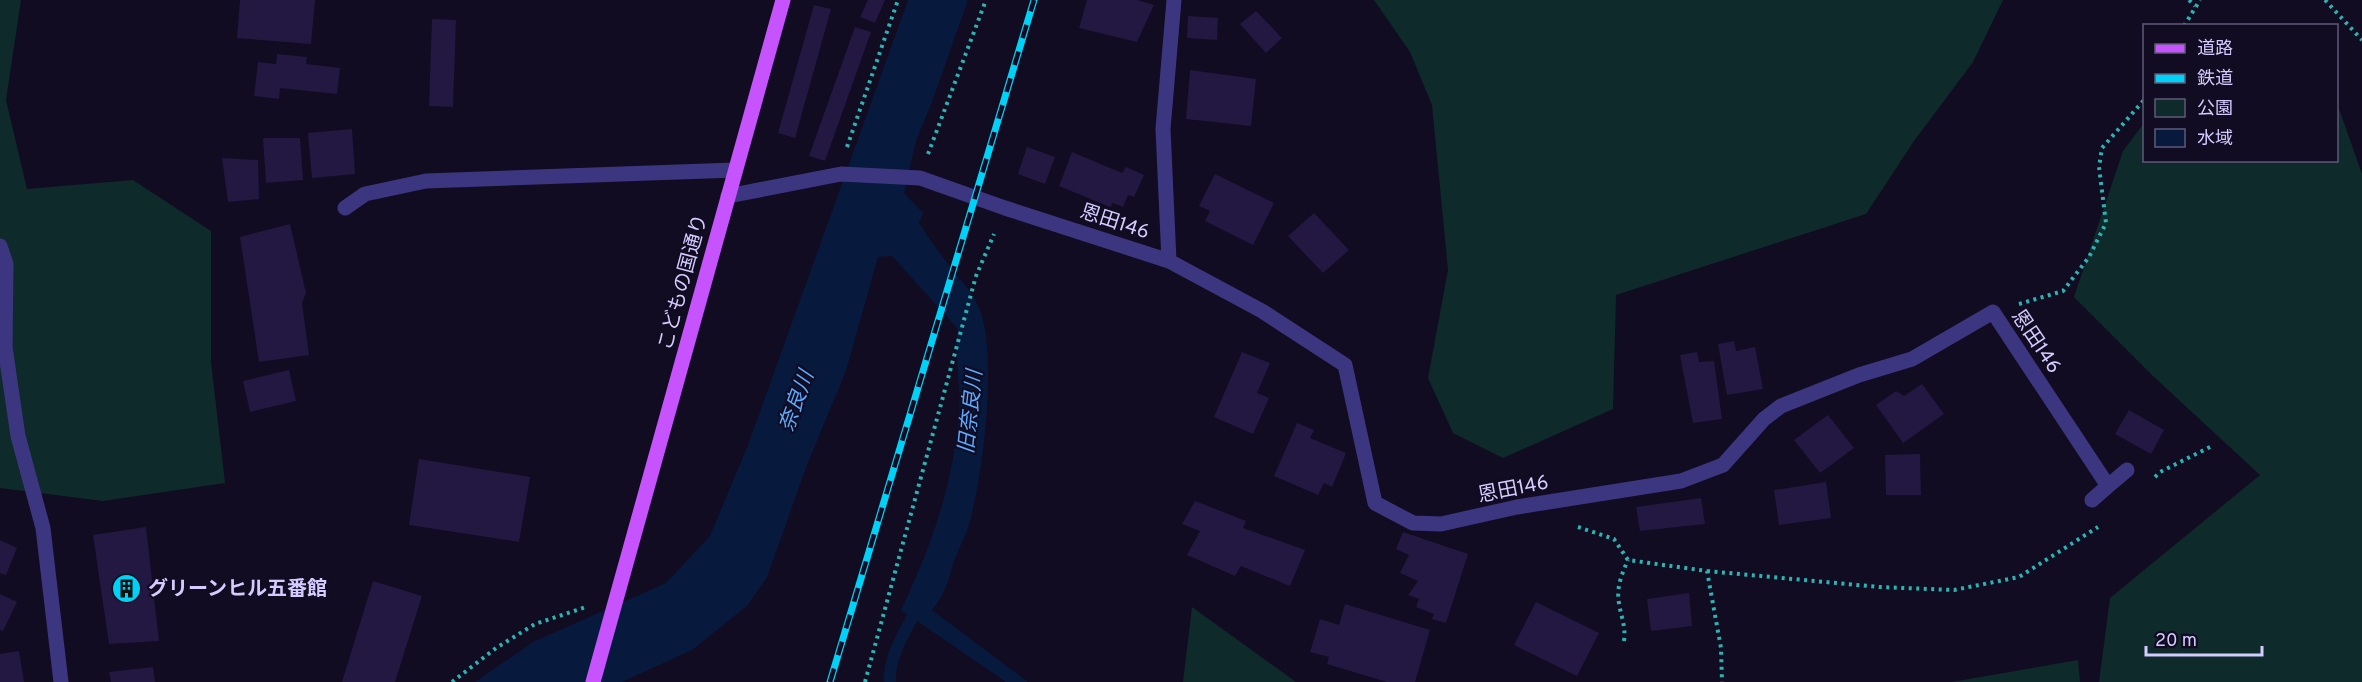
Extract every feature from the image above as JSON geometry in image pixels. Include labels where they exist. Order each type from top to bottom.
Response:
[{"type":"main road","name":"こどもの国通り","points":[[593,682],[783,0]]},
{"type":"street","points":[[1169,261],[1163,129],[1174,0]]},
{"type":"street","points":[[345,208],[365,194],[426,181],[735,170]]},
{"type":"street","name":"恩田146","points":[[728,196],[839,175],[920,178],[1169,261],[1262,311],[1345,365],[1375,503],[1413,522],[1441,524],[1517,507],[1645,487],[1692,477],[1723,465],[1764,419],[1781,406],[1859,375],[1912,359],[1993,312],[2108,486]]},
{"type":"street","points":[[0,246],[6,264],[5,347],[18,436],[43,528],[61,682]]},
{"type":"street","points":[[2092,500],[2127,470]]},
{"type":"path","points":[[839,175],[898,0]]},
{"type":"path","points":[[920,178],[986,0]]},
{"type":"path","points":[[2189,0],[2195,6]]},
{"type":"path","points":[[2185,24],[2200,0]]},
{"type":"path","points":[[2325,0],[2362,40]]},
{"type":"path","points":[[1993,312],[2063,291],[2089,257],[2106,223],[2099,167],[2102,148],[2143,102]]},
{"type":"path","points":[[865,682],[982,263]]},
{"type":"path","points":[[2152,480],[2160,472],[2212,446]]},
{"type":"path","points":[[1571,525],[1614,539],[1629,560],[1707,571],[1879,587],[1954,590],[2019,577],[2101,525]]},
{"type":"path","points":[[1624,641],[1626,629],[1618,601],[1621,575],[1629,560]]},
{"type":"path","points":[[1707,571],[1721,648],[1722,682]]},
{"type":"path","points":[[452,682],[496,648],[535,624],[588,606]]},
{"type":"green space","points":[[0,0],[21,0],[6,100],[27,189],[133,180],[211,231],[211,362],[225,483],[103,501],[0,488]]},
{"type":"green space","points":[[1374,0],[2003,0],[1973,62],[1914,141],[1866,214],[1616,295],[1613,409],[1503,458],[1453,433],[1428,378],[1448,270],[1432,105],[1410,52]]},
{"type":"green space","points":[[2338,106],[2362,174],[2362,682],[2099,682],[2110,598],[2260,475],[2154,377],[2074,297],[2123,151],[2143,124],[2143,162],[2338,162]]},
{"type":"green space","points":[[1192,607],[1296,682],[1183,682]]},
{"type":"green space","points":[[2078,660],[2080,682],[1952,682]]},
{"type":"water","name":"奈良川","points":[[908,0],[968,0],[916,141],[904,193],[923,213],[919,223],[978,305],[986,334],[988,360],[983,453],[973,510],[946,587],[932,610],[1028,682],[1006,682],[901,610],[931,539],[946,491],[956,442],[960,405],[956,351],[958,329],[892,256],[878,257],[846,371],[807,465],[767,577],[748,605],[692,650],[622,682],[475,682],[533,642],[666,583],[710,536],[748,445]]},
{"type":"building","points":[[240,0],[315,0],[311,44],[237,38]]},
{"type":"building","points":[[868,0],[885,0],[875,23],[860,17]]},
{"type":"building","points":[[1087,0],[1137,0],[1154,5],[1137,42],[1079,28]]},
{"type":"building","points":[[814,5],[831,9],[795,138],[778,133]]},
{"type":"building","points":[[1256,11],[1282,38],[1266,53],[1240,24]]},
{"type":"building","points":[[1188,16],[1218,18],[1217,40],[1187,38]]},
{"type":"building","points":[[432,19],[456,20],[453,107],[429,106]]},
{"type":"building","points":[[855,27],[871,32],[825,161],[809,156]]},
{"type":"building","points":[[277,54],[307,57],[306,64],[340,68],[337,94],[280,88],[279,99],[254,96],[258,62],[276,64]]},
{"type":"building","points":[[1190,70],[1256,79],[1251,126],[1186,119]]},
{"type":"building","points":[[352,129],[355,174],[312,178],[308,133]]},
{"type":"building","points":[[263,138],[300,138],[303,180],[266,183]]},
{"type":"building","points":[[1027,147],[1055,157],[1045,184],[1018,174]]},
{"type":"building","points":[[1072,152],[1122,173],[1126,167],[1144,175],[1134,197],[1128,195],[1123,207],[1113,203],[1110,207],[1059,186]]},
{"type":"building","points":[[222,158],[258,160],[259,199],[228,202]]},
{"type":"building","points":[[1215,174],[1274,203],[1253,245],[1205,221],[1210,211],[1199,206]]},
{"type":"building","points":[[1314,213],[1349,250],[1323,273],[1288,236]]},
{"type":"building","points":[[290,224],[306,293],[302,303],[309,355],[259,362],[240,237]]},
{"type":"building","points":[[1734,341],[1736,351],[1755,347],[1763,389],[1727,395],[1718,344]]},
{"type":"building","points":[[1242,352],[1270,363],[1257,393],[1269,398],[1253,434],[1214,417]]},
{"type":"building","points":[[1697,352],[1699,362],[1714,361],[1722,419],[1693,423],[1680,355]]},
{"type":"building","points":[[289,370],[296,401],[250,412],[243,381]]},
{"type":"building","points":[[1922,384],[1944,414],[1903,443],[1876,405],[1896,391],[1904,396]]},
{"type":"building","points":[[2129,410],[2164,430],[2151,454],[2115,434]]},
{"type":"building","points":[[1828,415],[1854,448],[1820,473],[1794,440]]},
{"type":"building","points":[[1297,423],[1314,430],[1310,438],[1346,453],[1332,487],[1324,483],[1318,495],[1274,476]]},
{"type":"building","points":[[1920,454],[1921,495],[1886,495],[1885,455]]},
{"type":"building","points":[[419,459],[530,477],[519,542],[409,525]]},
{"type":"building","points":[[1826,482],[1831,518],[1779,525],[1774,490]]},
{"type":"building","points":[[1701,498],[1705,524],[1640,531],[1636,507]]},
{"type":"building","points":[[1195,501],[1246,521],[1243,528],[1305,550],[1290,586],[1241,566],[1235,576],[1187,555],[1200,531],[1182,524]]},
{"type":"building","name":"グリーンヒル五番館","points":[[146,527],[159,641],[109,644],[93,535]]},
{"type":"building","points":[[1403,532],[1468,554],[1446,623],[1432,619],[1434,614],[1416,607],[1419,599],[1408,595],[1418,581],[1400,573],[1409,555],[1396,549]]},
{"type":"building","points":[[0,540],[17,548],[6,575],[0,573]]},
{"type":"building","points":[[373,581],[422,596],[395,682],[342,682]]},
{"type":"building","points":[[1689,593],[1692,626],[1651,631],[1647,599]]},
{"type":"building","points":[[0,594],[17,602],[3,631],[0,630]]},
{"type":"building","points":[[1536,602],[1599,633],[1577,676],[1514,645]]},
{"type":"building","points":[[1345,604],[1430,630],[1415,682],[1387,682],[1327,664],[1329,657],[1310,652],[1320,619],[1339,625]]},
{"type":"building","points":[[19,651],[24,682],[0,682],[0,654]]},
{"type":"building","points":[[153,667],[155,682],[111,682],[109,672]]},
{"type":"waterway","name":"旧奈良川","points":[[890,682],[895,651],[920,603]]},
{"type":"railway","points":[[830,682],[1034,0]]},
{"type":"place","name":"グリーンヒル五番館","points":[[127,588]]}]
